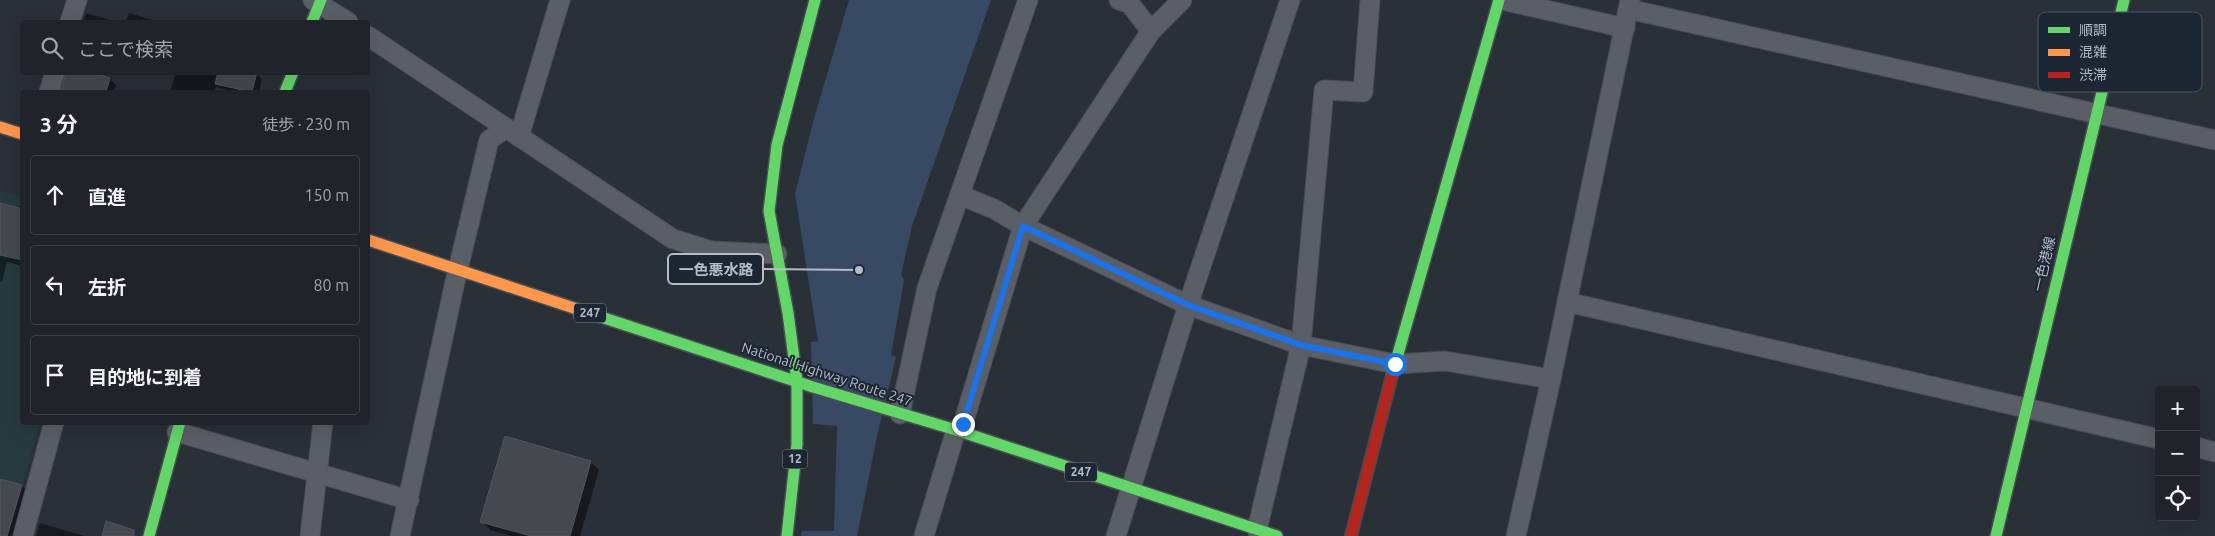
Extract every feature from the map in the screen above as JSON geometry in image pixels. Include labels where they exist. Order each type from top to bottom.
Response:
[{"type":"main road","points":[[797,381],[769,211],[777,145],[816,0]]},
{"type":"main road","points":[[1351,536],[1395,364],[1501,0]]},
{"type":"main road","points":[[313,20],[318,1]]},
{"type":"main road","points":[[286,90],[292,75]]},
{"type":"main road","name":"一色港線","points":[[1996,536],[2101,92]]},
{"type":"main road","points":[[0,127],[20,133]]},
{"type":"main road","name":"National Highway Route 247","points":[[370,241],[813,387],[956,430],[1277,536]]},
{"type":"main road","name":"12","points":[[787,536],[797,444],[797,381]]},
{"type":"main road","points":[[149,536],[179,425]]},
{"type":"street","points":[[71,20],[77,0]]},
{"type":"street","points":[[512,132],[560,0]]},
{"type":"street","points":[[892,412],[927,288],[1028,0]]},
{"type":"street","points":[[1118,0],[1130,4],[1151,30]]},
{"type":"street","points":[[924,536],[956,430],[963,424],[1023,226],[1151,30],[1182,0]]},
{"type":"street","points":[[1116,536],[1188,305],[1290,0]]},
{"type":"street","points":[[1257,530],[1301,345],[1324,90],[1363,92],[1370,0]]},
{"type":"street","points":[[1501,0],[1624,28]]},
{"type":"street","points":[[318,1],[345,20]]},
{"type":"street","points":[[1516,536],[1551,379],[1629,4],[2215,140]]},
{"type":"street","points":[[370,37],[673,239],[712,251],[777,254]]},
{"type":"street","points":[[50,90],[54,75]]},
{"type":"street","points":[[400,536],[458,270],[490,140],[512,132]]},
{"type":"street","points":[[960,195],[994,209],[1023,226],[1188,305],[1301,345],[1395,364],[1445,361],[1551,379]]},
{"type":"street","points":[[1567,302],[2155,437]]},
{"type":"street","points":[[23,536],[53,425]]},
{"type":"street","points":[[179,425],[317,472],[409,500]]},
{"type":"street","points":[[310,536],[323,425]]},
{"type":"street","points":[[2200,449],[2215,452]]},
{"type":"green space","points":[[0,191],[20,196],[20,425],[39,425],[8,536],[0,536]]},
{"type":"water","points":[[849,0],[991,0],[912,226],[901,275],[904,280],[891,355],[896,357],[877,436],[857,536],[801,536],[802,531],[834,531],[837,426],[813,424],[811,342],[818,341],[795,194],[813,122]]},
{"type":"building","points":[[65,75],[100,75],[110,78],[107,90],[62,90]]},
{"type":"building","points":[[217,75],[256,75],[252,90],[243,90],[215,84]]},
{"type":"building","points":[[0,203],[20,208],[20,260],[0,255]]},
{"type":"building","points":[[505,436],[591,461],[570,536],[531,536],[480,522]]},
{"type":"building","points":[[0,479],[22,485],[7,536],[0,536]]},
{"type":"building","points":[[106,521],[134,530],[134,536],[102,536]]},
{"type":"traffic: fast","points":[[313,20],[321,0]]},
{"type":"traffic: fast","points":[[797,381],[788,313],[769,211],[777,145],[815,0]]},
{"type":"traffic: fast","points":[[1392,375],[1499,0]]},
{"type":"traffic: fast","points":[[2121,12],[2124,0]]},
{"type":"traffic: fast","points":[[286,90],[292,75]]},
{"type":"traffic: fast","points":[[1996,536],[2102,92]]},
{"type":"traffic: fast","points":[[589,313],[813,387],[956,430],[1277,536]]},
{"type":"traffic: fast","points":[[787,536],[797,444],[797,381]]},
{"type":"traffic: fast","points":[[149,536],[179,425]]},
{"type":"traffic: slow","points":[[0,127],[20,133]]},
{"type":"traffic: slow","points":[[370,241],[589,313]]},
{"type":"traffic: jam","points":[[1351,536],[1392,375]]},
{"type":"place","name":"一色悪水路","points":[[859,270]]},
{"type":"route","points":[[963,424],[1023,226],[1188,305],[1301,345],[1395,364]]}]
